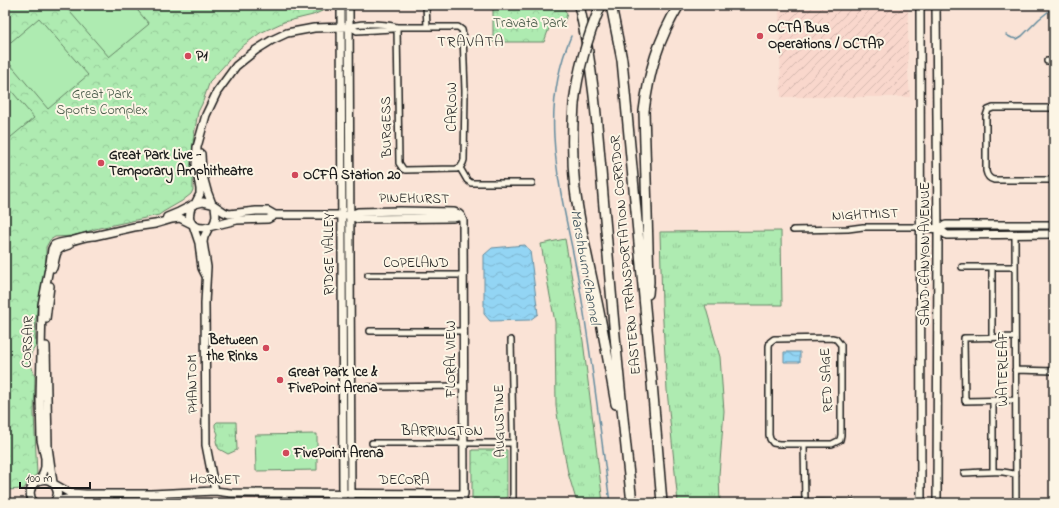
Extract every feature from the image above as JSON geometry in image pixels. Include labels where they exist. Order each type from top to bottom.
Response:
[{"type":"highway","name":"EASTERN TRANSPORTATION CORRIDOR","points":[[579,5],[585,30],[594,87],[613,316],[632,503]]},
{"type":"highway","points":[[601,5],[585,46],[580,67],[574,104],[573,166],[581,225],[606,347],[628,468]]},
{"type":"highway","name":"EASTERN TRANSPORTATION CORRIDOR","points":[[611,5],[622,60],[631,146],[662,503]]},
{"type":"highway","points":[[646,317],[649,282],[644,111],[646,90],[658,48],[668,23],[679,5]]},
{"type":"street","name":"RIDGE VALLEY","points":[[341,5],[343,503]]},
{"type":"street","name":"RIDGE VALLEY","points":[[349,5],[351,503]]},
{"type":"street","points":[[426,5],[426,27]]},
{"type":"street","name":"SAND CANYON AVENUE","points":[[920,5],[921,503]]},
{"type":"street","name":"SAND CANYON AVENUE","points":[[936,5],[938,503]]},
{"type":"street","points":[[275,215],[268,219],[237,220],[200,228],[193,224],[190,220],[190,212],[200,194],[196,166],[196,147],[206,115],[217,92],[236,66],[246,57],[272,40],[288,33],[314,28],[350,27]]},
{"type":"street","name":"CARLOW","points":[[350,27],[357,31],[393,29],[397,27],[458,27],[462,30],[464,35],[464,163],[460,168]]},
{"type":"street","name":"BURGESS","points":[[397,27],[399,163],[405,170],[460,168]]},
{"type":"street","points":[[1047,62],[1054,61]]},
{"type":"street","points":[[1054,108],[990,108],[986,116],[986,171],[989,178],[994,180],[1054,180]]},
{"type":"street","points":[[199,140],[203,176],[207,193],[217,214],[216,220],[211,226]]},
{"type":"street","points":[[460,168],[467,180],[471,183],[532,183]]},
{"type":"street","points":[[194,204],[203,202],[213,205],[224,212],[232,214],[268,211],[275,215],[350,215]]},
{"type":"street","name":"CORSAIR","points":[[134,227],[145,222],[179,212],[194,204]]},
{"type":"street","name":"PINEHURST","points":[[350,215],[359,212],[400,211],[454,212],[460,214],[461,216]]},
{"type":"street","name":"FLORAL VIEW","points":[[461,216],[463,220],[464,275],[464,503]]},
{"type":"street","name":"CORSAIR","points":[[34,503],[30,496],[31,488],[40,480],[45,466],[45,458],[41,440],[40,400],[42,305],[54,245],[88,236],[155,224],[172,219],[180,218],[193,224]]},
{"type":"street","name":"PHANTOM","points":[[193,224],[199,243],[202,268],[206,276]]},
{"type":"street","name":"NIGHTMIST","points":[[938,229],[946,225],[1054,225]]},
{"type":"street","name":"PHANTOM","points":[[211,226],[203,242],[207,267],[204,303],[206,445],[215,491]]},
{"type":"street","name":"NIGHTMIST","points":[[793,230],[848,229],[863,227],[921,227],[938,229],[947,234],[1054,234]]},
{"type":"street","name":"WATERLEAF","points":[[1015,234],[1016,503]]},
{"type":"street","name":"CORSAIR","points":[[54,484],[48,447],[45,367],[46,319],[51,280],[58,249],[94,236]]},
{"type":"street","points":[[962,266],[1015,267]]},
{"type":"street","points":[[992,267],[992,338]]},
{"type":"street","name":"COPELAND","points":[[368,275],[464,275]]},
{"type":"street","points":[[370,331],[464,331]]},
{"type":"street","points":[[1015,338],[964,338],[964,400],[1016,400]]},
{"type":"street","name":"RED SAGE","points":[[774,339],[836,339],[841,345],[840,440],[832,444],[804,444],[772,443],[770,439],[770,342],[774,339]]},
{"type":"street","name":"AUGUSTINE","points":[[511,340],[513,503]]},
{"type":"street","points":[[1015,370],[1054,370]]},
{"type":"street","points":[[370,388],[464,386]]},
{"type":"street","points":[[993,400],[993,472]]},
{"type":"street","name":"BARRINGTON","points":[[372,443],[513,443]]},
{"type":"street","points":[[804,444],[804,502]]},
{"type":"street","points":[[964,473],[993,472],[1011,473],[1016,475]]},
{"type":"street","name":"HORNET","points":[[40,480],[48,480],[70,493],[86,494],[151,494],[215,491],[230,493],[343,493]]},
{"type":"street","points":[[54,484],[58,494],[54,502]]},
{"type":"street","name":"DECORA","points":[[343,493],[464,494]]},
{"type":"street","name":"HORNET","points":[[54,502],[86,494]]},
{"type":"street","points":[[151,494],[151,503]]},
{"type":"street","points":[[790,503],[853,503]]},
{"type":"shaded area","points":[[779,5],[908,5],[908,71],[910,97],[781,97]]},
{"type":"green space","name":"Great Park Sports Complex","points":[[5,5],[331,5],[329,8],[313,15],[284,22],[260,33],[240,48],[210,81],[198,112],[194,135],[190,171],[193,179],[193,190],[191,194],[159,215],[99,228],[73,236],[55,237],[50,240],[46,247],[46,261],[37,310],[35,331],[36,346],[31,353],[31,365],[35,377],[34,414],[37,474],[30,480],[24,489],[5,490]]},
{"type":"green space","points":[[64,5],[133,5],[149,24],[109,57]]},
{"type":"green space","name":"Travata Park","points":[[493,5],[562,5],[567,14],[563,25],[552,20],[544,42],[493,42]]},
{"type":"green space","points":[[39,18],[88,75],[48,109],[5,58],[5,47]]},
{"type":"green space","points":[[5,83],[34,118],[5,142]]},
{"type":"green space","points":[[781,231],[782,305],[705,305],[720,357],[724,411],[719,475],[720,503],[678,503],[667,390],[662,305],[660,232]]},
{"type":"green space","points":[[565,239],[583,341],[603,503],[577,503],[568,473],[558,420],[556,406],[555,322],[541,244]]},
{"type":"green space","points":[[217,422],[236,422],[237,450],[228,454],[219,449],[216,441],[218,434],[215,424]]},
{"type":"green space","name":"FivePoint Arena","points":[[317,434],[317,470],[256,471],[255,435]]},
{"type":"green space","points":[[472,450],[507,450],[507,503],[472,503]]},
{"type":"water","points":[[525,245],[530,251],[538,314],[530,320],[490,321],[484,314],[484,255],[492,248]]},
{"type":"water","points":[[784,352],[800,352],[800,362],[784,362]]},
{"type":"waterway","points":[[1006,35],[1017,39],[1054,7]]},
{"type":"waterway","name":"Marshburn Channel","points":[[571,36],[559,73],[555,98],[554,137],[562,199],[579,281],[586,326],[610,503]]},
{"type":"place","name":"OCTA Bus Operations / OCTAP","points":[[760,36]]},
{"type":"place","name":"P1","points":[[188,56]]},
{"type":"place","name":"Great Park Live - Temporary Amphitheatre","points":[[101,163]]},
{"type":"place","name":"OCFA Station 20","points":[[295,175]]},
{"type":"place","name":"Between the Rinks","points":[[266,348]]},
{"type":"place","name":"Great Park Ice & FivePoint Arena","points":[[280,380]]},
{"type":"place","name":"FivePoint Arena","points":[[286,453]]},
{"type":"district","name":"TRAVATA","points":[[471,42]]}]
